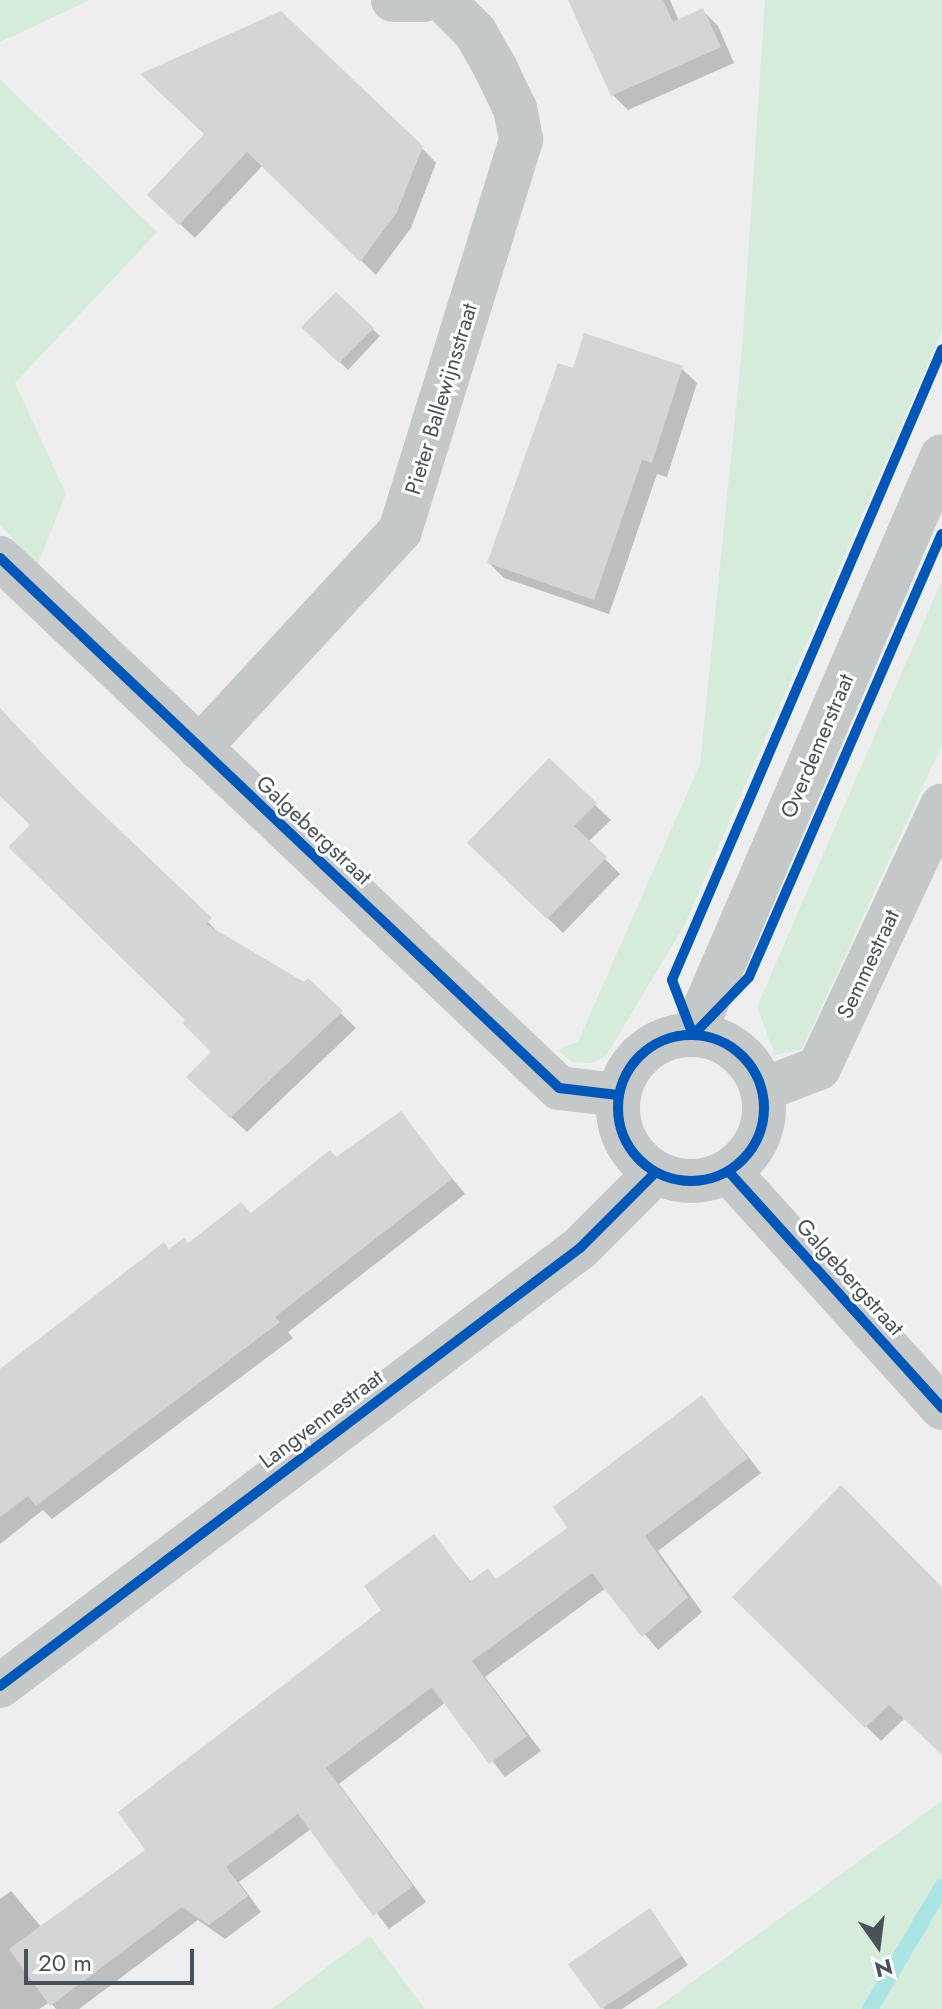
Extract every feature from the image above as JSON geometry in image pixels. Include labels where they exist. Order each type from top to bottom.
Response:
[{"type":"street","points":[[393,0],[424,0]]},
{"type":"street","name":"Pieter Ballewijnsstraat","points":[[199,748],[400,531],[521,139],[515,109],[495,67],[475,32],[443,0]]},
{"type":"street","name":"Overdemerstraat","points":[[693,1035],[942,456]]},
{"type":"street","name":"Galgebergstraat","points":[[0,558],[559,1088],[618,1095]]},
{"type":"street","name":"Semmestraat","points":[[762,1090],[819,1068],[942,805]]},
{"type":"street","points":[[693,1035],[736,1051],[762,1090],[763,1120],[751,1150],[729,1172],[704,1181],[679,1181],[655,1173],[632,1153],[619,1125],[618,1095],[627,1071],[644,1051],[667,1039],[693,1035]]},
{"type":"street","name":"Galgebergstraat","points":[[729,1172],[942,1408]]},
{"type":"street","name":"Langvennestraat","points":[[0,1686],[580,1248],[655,1173]]},
{"type":"green space","points":[[0,0],[90,0],[0,42]]},
{"type":"green space","points":[[765,0],[942,0],[942,331],[685,924],[606,1056],[591,1063],[573,1062],[557,1050],[578,1042],[700,764],[742,348]]},
{"type":"green space","points":[[0,79],[157,232],[15,383],[66,494],[38,564],[0,525]]},
{"type":"green space","points":[[942,580],[942,745],[802,1049],[775,1055],[757,1007]]},
{"type":"green space","points":[[942,1801],[942,2009],[655,2009]]},
{"type":"green space","points":[[370,1936],[425,2009],[272,2009],[337,1959]]},
{"type":"building","points":[[568,0],[663,0],[673,22],[703,8],[721,47],[611,96]]},
{"type":"building","points":[[281,11],[423,146],[397,212],[360,262],[247,152],[179,225],[147,195],[204,134],[140,74]]},
{"type":"building","points":[[336,292],[374,328],[339,363],[301,327]]},
{"type":"building","points":[[584,333],[683,366],[652,463],[642,460],[594,600],[487,563],[558,363],[573,368]]},
{"type":"building","points":[[0,708],[69,782],[212,918],[206,924],[304,982],[308,978],[343,1011],[230,1118],[186,1077],[211,1052],[182,1023],[185,1020],[8,847],[30,825],[0,796]]},
{"type":"building","points":[[549,758],[597,803],[574,826],[607,857],[547,919],[467,843]]},
{"type":"building","points":[[401,1111],[452,1179],[275,1317],[280,1322],[36,1506],[28,1496],[0,1517],[0,1369],[164,1242],[169,1249],[184,1238],[188,1243],[241,1202],[251,1213],[330,1150],[336,1157]]},
{"type":"building","points":[[702,1395],[748,1458],[645,1536],[688,1597],[642,1637],[592,1573],[472,1661],[527,1736],[489,1764],[432,1687],[326,1768],[413,1886],[373,1916],[298,1814],[226,1867],[248,1896],[209,1925],[182,1907],[50,2006],[9,1949],[145,1850],[118,1812],[381,1610],[364,1586],[434,1534],[470,1582],[488,1568],[496,1579],[567,1528],[553,1507]]},
{"type":"building","points":[[841,1485],[942,1587],[942,1755],[889,1705],[865,1728],[732,1597]]},
{"type":"building","points":[[650,1908],[682,1956],[601,2009],[568,1964]]},
{"type":"waterway","points":[[870,2009],[942,1887]]},
{"type":"cycle path","points":[[693,1035],[672,980],[942,349]]},
{"type":"cycle path","points":[[693,1035],[749,977],[942,534]]},
{"type":"cycle path","points":[[0,558],[559,1088],[618,1095]]},
{"type":"cycle path","points":[[691,1035],[719,1041],[742,1057],[758,1080],[764,1108],[758,1136],[742,1159],[719,1175],[691,1181],[663,1175],[640,1159],[624,1136],[618,1108],[624,1080],[640,1057],[663,1041],[691,1035]]},
{"type":"cycle path","points":[[729,1172],[942,1408]]},
{"type":"cycle path","points":[[0,1686],[580,1248],[655,1173]]}]
